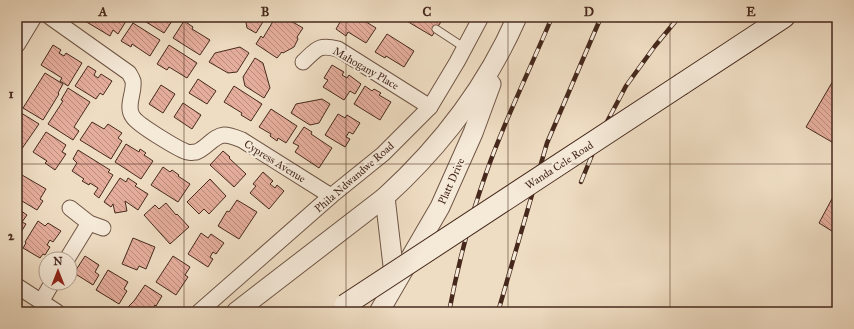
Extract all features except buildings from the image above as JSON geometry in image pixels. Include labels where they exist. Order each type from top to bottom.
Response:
[{"type":"main road","name":"Wanda Cele Road","points":[[339,308],[784,17]]},
{"type":"street","points":[[17,45],[34,17]]},
{"type":"street","name":"Cypress Avenue","points":[[50,17],[129,72],[133,82],[130,108],[133,117],[178,148],[188,152],[194,152],[201,150],[218,137],[224,135],[242,140],[331,196]]},
{"type":"street","name":"Phila Ndwandwe Road","points":[[199,312],[331,196],[383,154],[430,107],[465,48],[480,17]]},
{"type":"street","points":[[236,312],[385,197],[405,178],[443,138],[468,105],[506,43],[517,17]]},
{"type":"street","name":"Platt Drive","points":[[379,312],[440,207],[473,133],[506,43]]},
{"type":"street","name":"Mahogany Place","points":[[303,62],[318,48],[328,46],[338,49],[430,107]]},
{"type":"street","points":[[385,197],[396,283]]},
{"type":"street","points":[[70,208],[96,225],[74,251]]},
{"type":"street","points":[[17,286],[57,312]]},
{"type":"street","points":[[41,302],[47,291]]},
{"type":"lane","points":[[436,29],[465,48]]},
{"type":"railway","points":[[449,312],[459,265],[476,203],[505,123],[552,17]]},
{"type":"railway","points":[[498,312],[547,143],[601,17]]},
{"type":"railway","points":[[581,182],[601,133],[626,86],[655,46],[679,17]]}]
